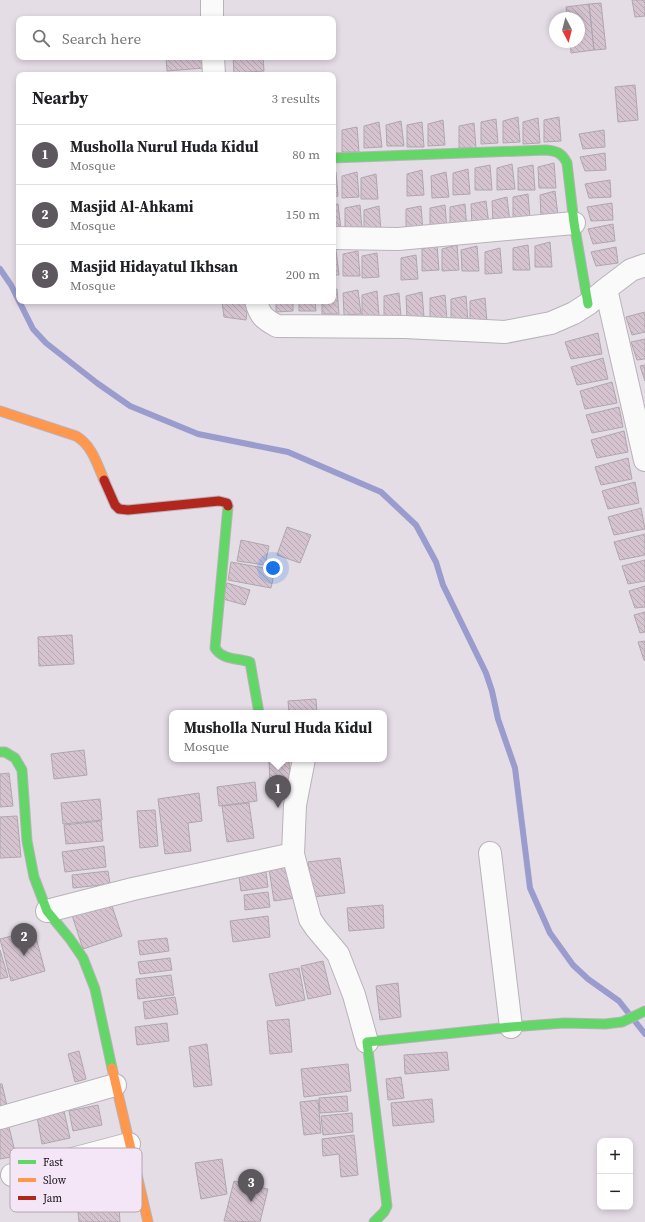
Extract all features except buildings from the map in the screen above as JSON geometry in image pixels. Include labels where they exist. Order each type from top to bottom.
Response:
[{"type":"street","points":[[212,0],[212,16]]},
{"type":"street","points":[[213,60],[214,72]]},
{"type":"street","points":[[336,158],[555,151],[563,154],[567,163],[574,224],[588,304]]},
{"type":"street","points":[[336,238],[398,239],[574,224]]},
{"type":"street","points":[[257,304],[263,318],[277,326],[405,327],[505,332],[551,323],[574,313],[588,304],[631,270],[645,265]]},
{"type":"street","points":[[606,289],[645,460]]},
{"type":"street","points":[[0,411],[76,436],[83,440],[88,445],[115,505],[119,509],[128,510],[219,501],[227,503],[228,508],[215,648],[221,655],[250,662],[258,710]]},
{"type":"street","points":[[0,752],[5,752],[15,758],[22,770],[27,842],[34,877],[47,911],[70,939],[83,958],[95,989],[130,1148]]},
{"type":"street","points":[[303,762],[295,805],[293,854],[310,918],[316,928],[338,954],[354,995],[367,1042],[388,1206],[374,1222]]},
{"type":"street","points":[[490,853],[511,1027]]},
{"type":"street","points":[[47,911],[132,889],[293,854]]},
{"type":"street","points":[[367,1042],[511,1027],[564,1023],[605,1024],[622,1022],[644,1011]]},
{"type":"street","points":[[0,1118],[115,1085]]},
{"type":"street","points":[[114,1148],[129,1144]]},
{"type":"street","points":[[142,1197],[148,1222]]},
{"type":"waterway","points":[[0,269],[16,295]]},
{"type":"waterway","points":[[20,304],[33,329],[46,343],[97,383],[130,406],[198,434],[288,452],[381,492],[416,525],[436,562],[443,585],[486,673],[492,691],[498,719],[515,768],[530,888],[550,933],[573,965],[588,979],[619,1001],[645,1034]]},
{"type":"traffic: fast","points":[[336,158],[546,150],[559,153],[567,163],[574,223],[588,304]]},
{"type":"traffic: fast","points":[[228,506],[215,648],[226,657],[250,662],[258,710]]},
{"type":"traffic: fast","points":[[0,752],[5,752],[15,758],[22,770],[27,841],[34,877],[47,911],[70,939],[83,958],[95,989],[112,1068]]},
{"type":"traffic: fast","points":[[374,1222],[384,1212],[387,1206],[367,1042],[511,1027],[564,1023],[605,1024],[622,1022],[645,1011]]},
{"type":"traffic: slow","points":[[0,411],[76,436],[82,440],[90,450],[104,480]]},
{"type":"traffic: slow","points":[[112,1068],[131,1148]]},
{"type":"traffic: slow","points":[[142,1196],[148,1222]]},
{"type":"traffic: jam","points":[[104,480],[115,505],[119,509],[128,510],[219,501],[227,503],[228,506]]},
{"type":"place","name":"Musholla Nurul Huda Kidul","points":[[278,808]]},
{"type":"place","name":"Masjid Al-Ahkami","points":[[24,956]]},
{"type":"place","name":"Masjid Hidayatul Ikhsan","points":[[251,1202]]}]
